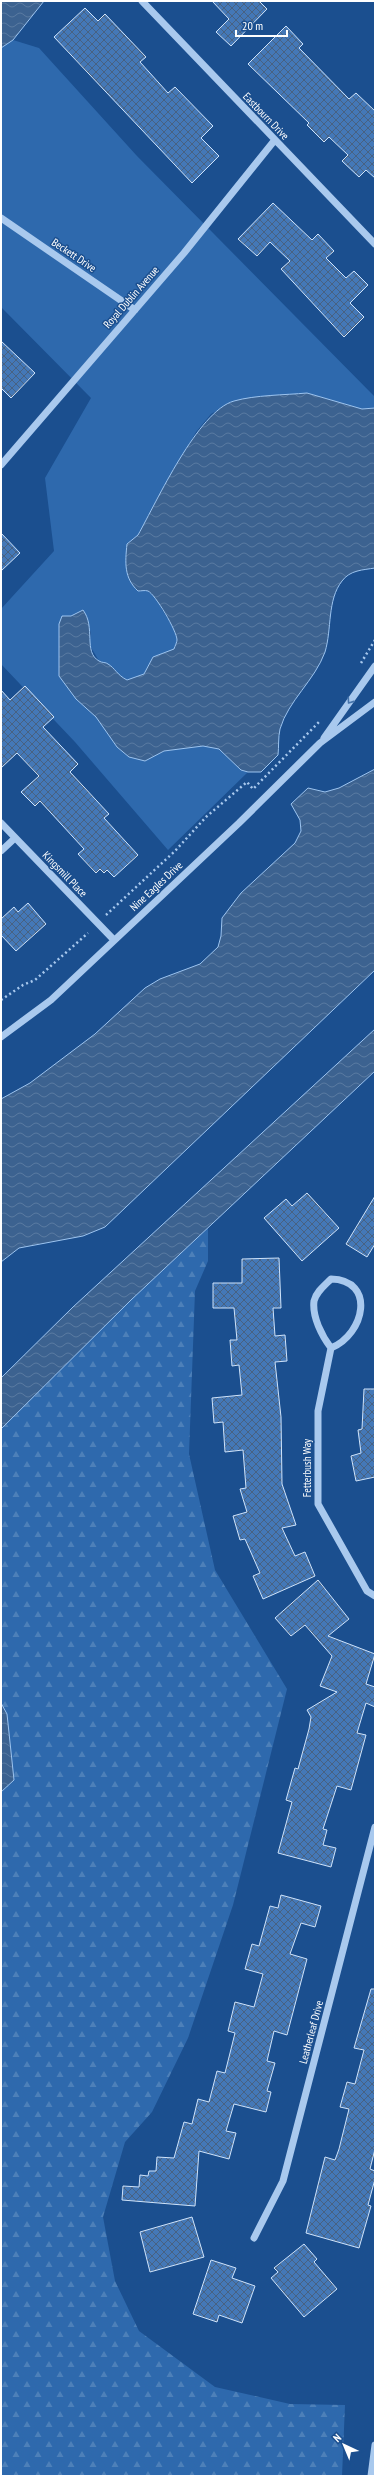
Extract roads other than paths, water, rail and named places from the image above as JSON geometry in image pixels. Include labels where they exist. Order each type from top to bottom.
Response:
[{"type":"street","name":"Eastbourn Drive","points":[[142,1],[274,141],[375,244]]},
{"type":"street","name":"Royal Dublin Avenue","points":[[1,465],[135,310],[274,141]]},
{"type":"street","name":"Beckett Drive","points":[[1,218],[135,310]]},
{"type":"street","name":"Nine Eagles Drive","points":[[320,743],[374,668]]},
{"type":"street","name":"Nine Eagles Drive","points":[[1,1037],[51,1000],[239,823],[320,743],[375,702]]},
{"type":"street","name":"Kingsmill Place","points":[[1,823],[114,940]]},
{"type":"street","points":[[1,851],[15,838]]},
{"type":"street","points":[[331,1279],[342,1279],[357,1290],[363,1300],[365,1308],[361,1319],[346,1338],[331,1348],[318,1326],[314,1301],[321,1288],[331,1279]]},
{"type":"street","name":"Fetterbush Way","points":[[331,1348],[318,1411],[318,1504],[367,1591],[375,1596]]},
{"type":"street","name":"Leatherleaf Drive","points":[[254,2238],[283,2181],[375,1827]]},
{"type":"street","points":[[370,2476],[375,2445]]},
{"type":"water","points":[[1,1],[44,1],[13,40],[1,48]]},
{"type":"water","points":[[307,393],[362,409],[375,408],[375,568],[357,571],[345,577],[337,589],[332,606],[327,643],[321,662],[289,709],[284,719],[279,732],[278,755],[261,772],[248,772],[241,770],[219,749],[203,746],[164,751],[145,761],[129,757],[117,747],[96,717],[76,699],[59,676],[59,624],[62,616],[71,616],[83,610],[89,624],[90,645],[94,657],[101,662],[106,663],[127,680],[144,674],[153,657],[174,649],[177,641],[176,635],[170,621],[160,605],[148,591],[138,591],[130,581],[126,570],[127,544],[138,535],[167,480],[193,439],[206,421],[220,408],[242,399],[261,396]]},
{"type":"water","points":[[375,769],[375,970],[105,1227],[83,1236],[19,1248],[1,1262],[1,1099],[30,1083],[95,1034],[145,988],[160,979],[200,964],[218,947],[221,936],[222,918],[241,893],[295,843],[301,831],[300,820],[291,804],[308,788],[325,792],[339,788]]},
{"type":"water","points":[[375,1029],[375,1071],[131,1300],[1,1429],[1,1378],[73,1307]]},
{"type":"water","points":[[1,1703],[7,1714],[14,1780],[1,1792]]}]
